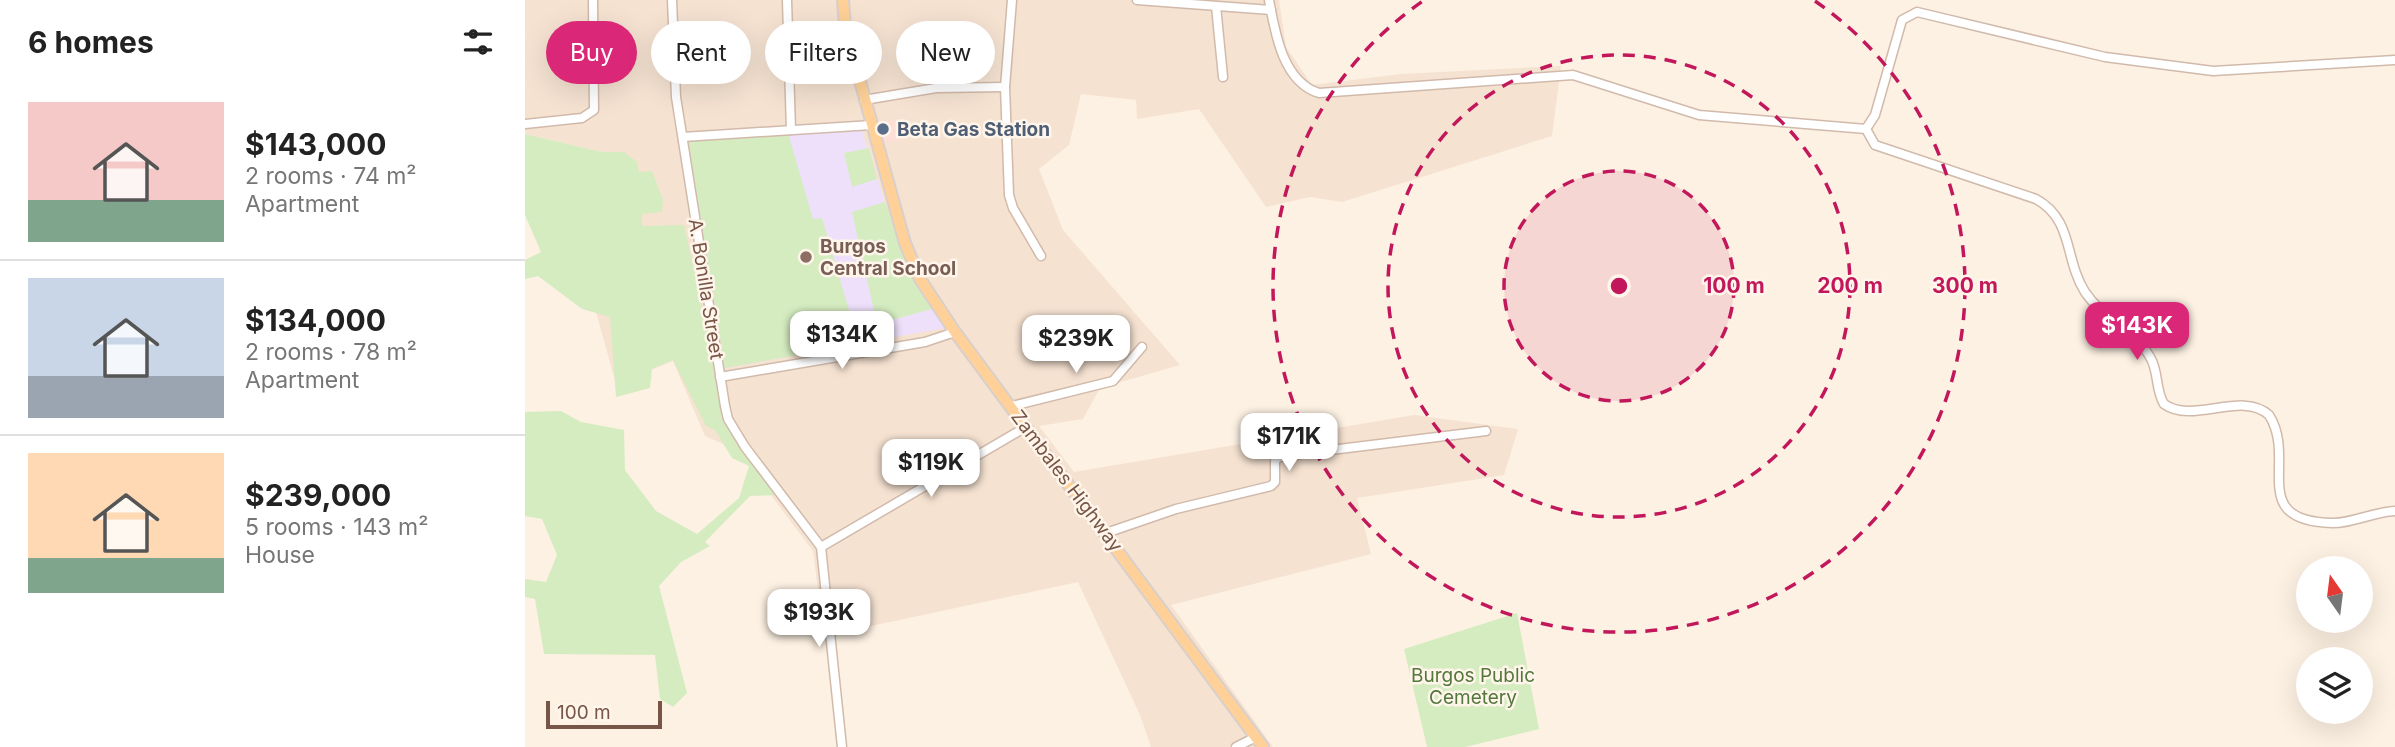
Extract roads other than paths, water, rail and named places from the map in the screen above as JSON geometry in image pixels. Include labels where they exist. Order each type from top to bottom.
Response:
[{"type":"main road","name":"Zambales Highway","points":[[843,0],[845,27],[864,100],[897,217],[914,266],[955,332],[1263,747]]},
{"type":"street","points":[[525,124],[582,118],[594,110],[593,0]]},
{"type":"street","name":"A. Bonilla Street","points":[[672,0],[673,58],[683,137],[725,405],[734,430],[821,547]]},
{"type":"street","points":[[787,0],[791,130]]},
{"type":"street","points":[[1012,0],[1005,87],[1010,202],[1041,256]]},
{"type":"street","points":[[1137,0],[1271,10]]},
{"type":"street","points":[[1269,0],[1278,42],[1296,78],[1308,90],[1319,93],[1573,75],[1699,115],[1866,130]]},
{"type":"street","points":[[1216,6],[1223,78]]},
{"type":"street","points":[[1866,130],[1875,115],[1902,20],[1924,11],[2105,57],[2184,69],[2213,71],[2395,60]]},
{"type":"street","points":[[864,100],[936,88],[1005,87]]},
{"type":"street","points":[[683,137],[871,125]]},
{"type":"street","points":[[1866,130],[1875,145],[2036,199],[2052,209],[2063,225],[2084,290],[2103,313],[2148,353],[2164,404],[2179,410],[2257,408],[2269,415],[2277,443],[2280,498],[2287,511],[2305,520],[2330,523],[2395,511]]},
{"type":"street","points":[[720,377],[925,342],[955,332]]},
{"type":"street","points":[[1011,406],[1113,382],[1142,347]]},
{"type":"street","points":[[842,747],[821,547],[1026,427]]},
{"type":"street","points":[[1106,533],[1149,516],[1271,486],[1275,482],[1275,460],[1282,456],[1486,431]]},
{"type":"street","points":[[1236,747],[1256,737]]},
{"type":"place","name":"Beta Gas Station","points":[[883,129]]},
{"type":"place","name":"Burgos Central School","points":[[806,257]]},
{"type":"park label","name":"Burgos Public Cemetery","points":[[1473,686]]}]
